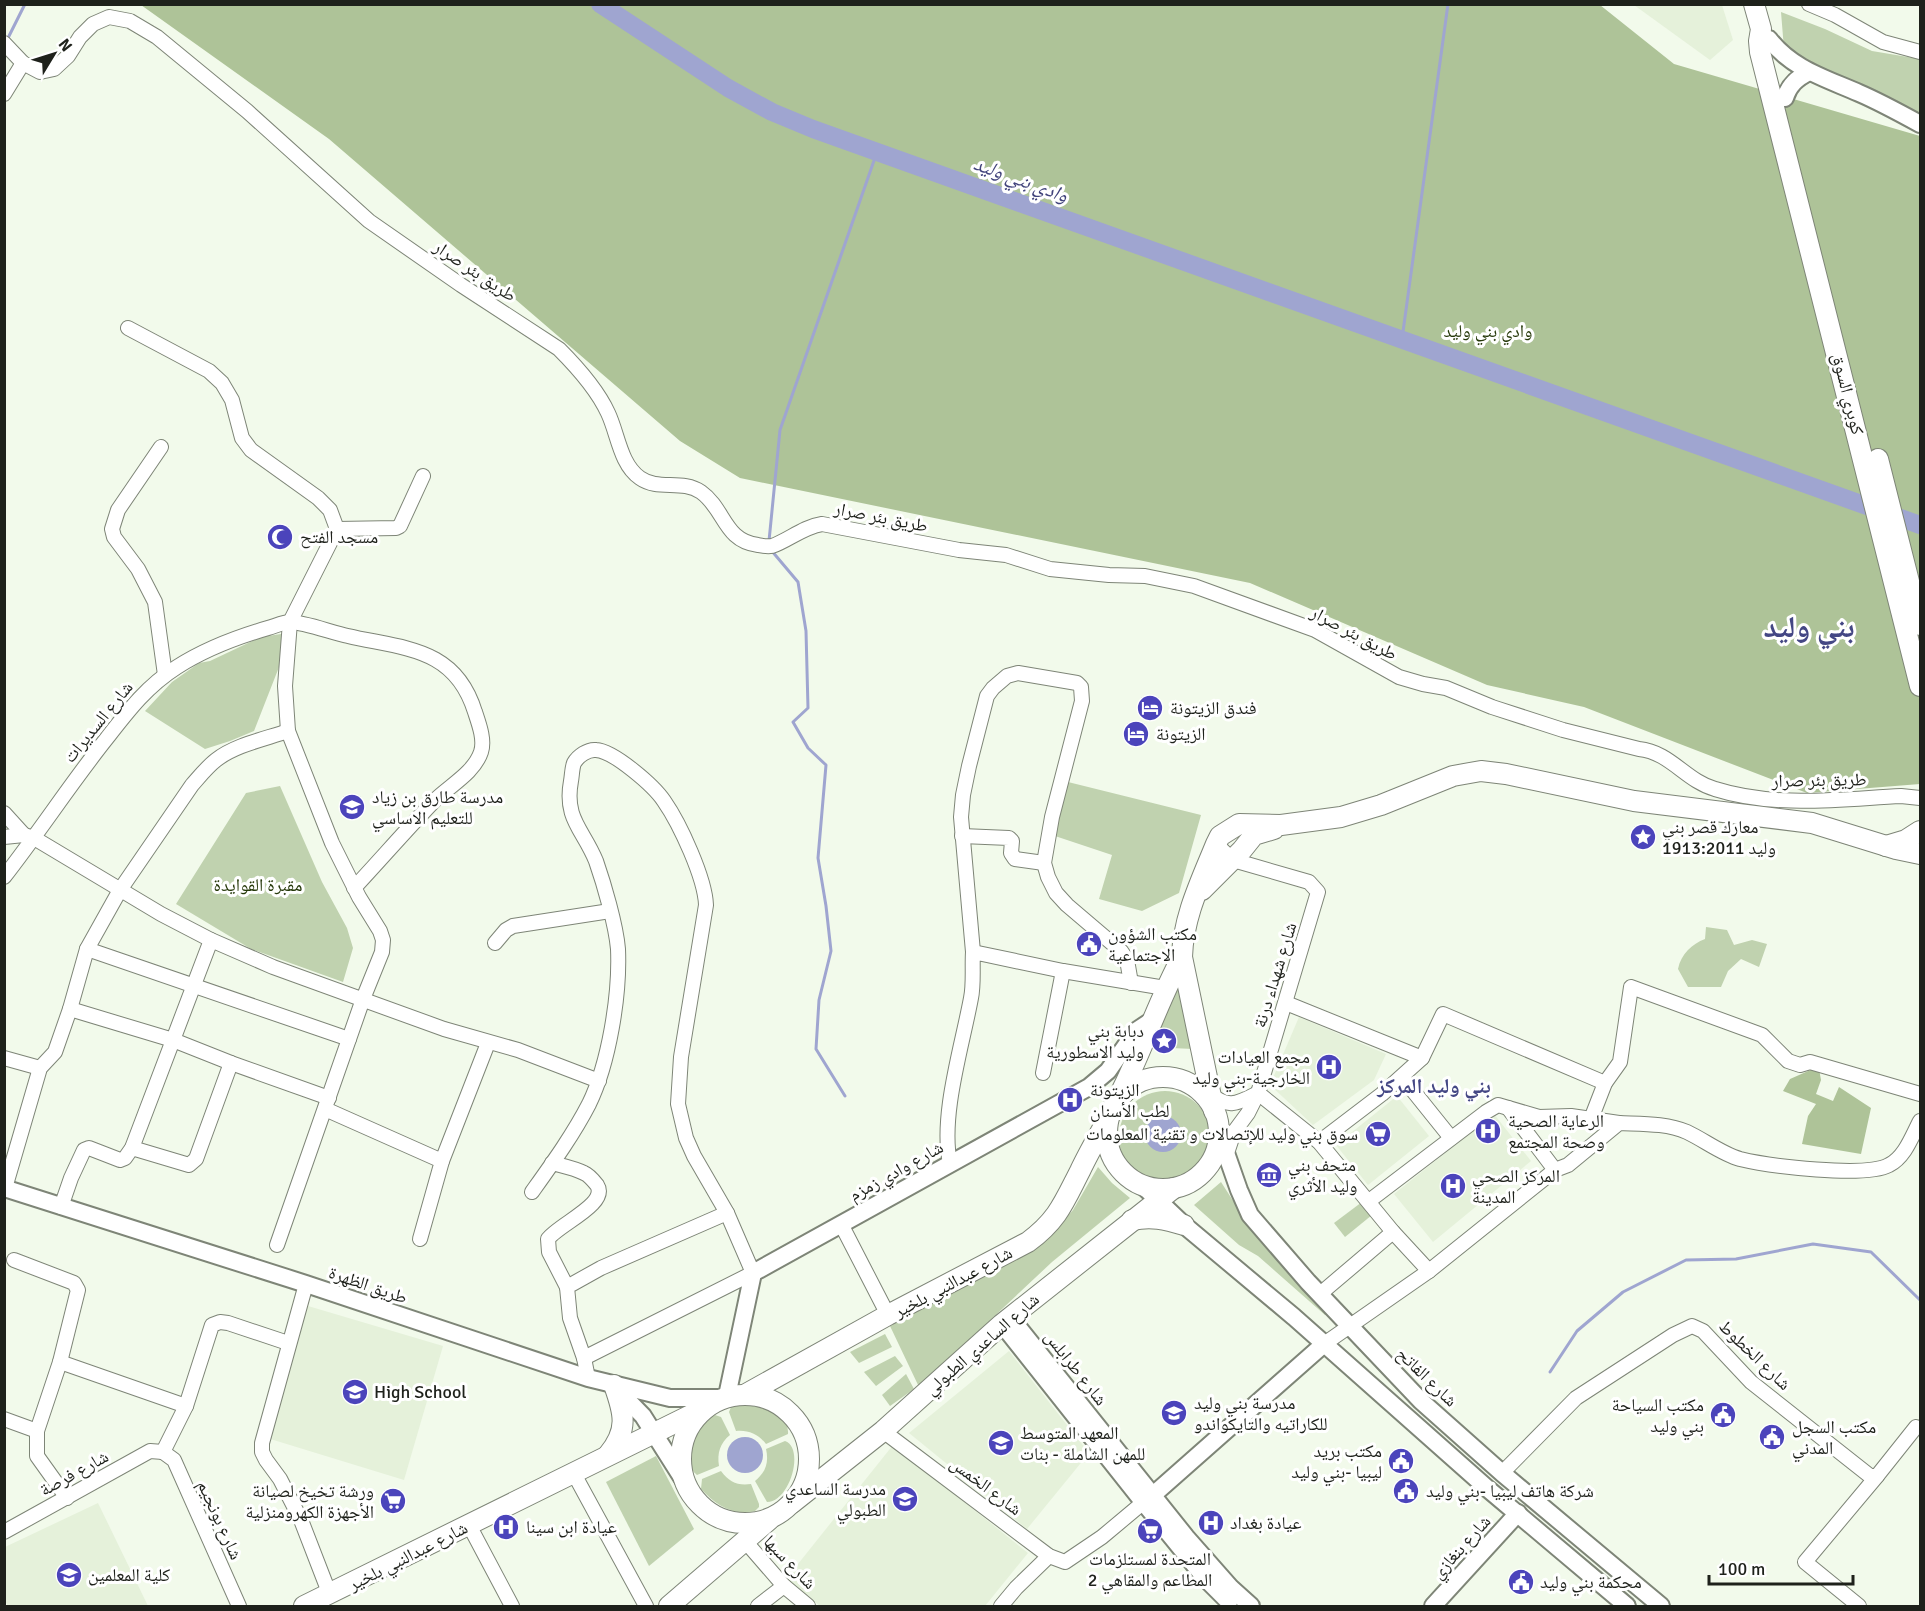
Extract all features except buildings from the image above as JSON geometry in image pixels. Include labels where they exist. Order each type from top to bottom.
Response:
[{"type":"highway","points":[[1754,4],[1765,34],[1759,47],[1779,101]]},
{"type":"highway","name":"كوبري السوق","points":[[1779,101],[1920,625]]},
{"type":"highway","name":"كوبري السوق","points":[[1779,101],[1920,686]]},
{"type":"highway","points":[[1212,1102],[1193,1086],[1174,1078],[1163,1077],[1142,1081],[1129,1088],[1113,1108],[1107,1139],[1111,1154],[1119,1168],[1142,1185],[1159,1189],[1174,1188],[1191,1182],[1205,1170],[1215,1155],[1219,1133],[1182,957],[1182,940],[1192,903],[1215,844],[1225,831],[1246,831],[1353,814],[1454,776],[1481,771],[1506,774],[1634,801],[1812,823],[1920,854]]},
{"type":"highway","points":[[1192,903],[1206,883],[1233,860],[1246,831]]},
{"type":"highway","points":[[1886,846],[1906,840],[1920,831]]},
{"type":"highway","name":"شارع عبدالنبي بلخير","points":[[732,1396],[888,1316],[1041,1233],[1062,1208],[1132,1070],[1165,988],[1182,957]]},
{"type":"highway","name":"شارع الساعدي الطبولي","points":[[792,1503],[883,1431],[1006,1321],[1174,1188]]},
{"type":"highway","points":[[1132,1220],[1163,1218],[1184,1225]]},
{"type":"highway","points":[[608,1456],[616,1446],[624,1420],[614,1385]]},
{"type":"highway","points":[[732,1396],[760,1396],[774,1402],[790,1414],[802,1430],[809,1455],[809,1468],[803,1487],[792,1503],[763,1521],[750,1523],[724,1520],[701,1506],[686,1484],[682,1471],[682,1443],[687,1430],[705,1408],[732,1396]]},
{"type":"highway","name":"شارع عبدالنبي بلخير","points":[[304,1606],[705,1408]]},
{"type":"highway","points":[[669,1606],[774,1515]]},
{"type":"main road","points":[[1765,34],[1783,55],[1809,72],[1862,94],[1920,124]]},
{"type":"main road","points":[[1779,101],[1796,80],[1809,72]]},
{"type":"main road","name":"شارع وادي زمزم","points":[[753,1273],[1089,1087],[1108,1071],[1136,1031],[1151,1022]]},
{"type":"main road","name":"شارع الفاتح","points":[[1219,1133],[1250,1215],[1320,1294],[1421,1401],[1502,1473],[1661,1606]]},
{"type":"main road","points":[[1142,1185],[1184,1225],[1324,1344],[1404,1416],[1627,1606]]},
{"type":"main road","name":"طريق الظهرة","points":[[4,1188],[306,1284],[588,1378],[670,1398],[732,1396]]},
{"type":"main road","points":[[732,1396],[753,1273]]},
{"type":"main road","name":"شارع طرابلس","points":[[1006,1321],[1148,1499],[1205,1578],[1234,1606]]},
{"type":"main road","points":[[1148,1499],[1324,1344]]},
{"type":"main road","points":[[614,1385],[655,1433],[686,1484]]},
{"type":"main road","points":[[1404,1416],[1421,1401]]},
{"type":"main road","name":"شارع طرابلس","points":[[1148,1499],[1231,1588],[1251,1606]]},
{"type":"main road","name":"شارع بنغازي","points":[[1434,1606],[1518,1513]]},
{"type":"street","points":[[1809,4],[1835,15],[1883,42],[1920,52]]},
{"type":"street","name":"طريق بئر صرار","points":[[23,63],[40,72],[54,69],[68,56],[80,37],[93,24],[109,17],[130,21],[158,37],[247,111],[369,221],[559,349],[600,398],[623,454],[635,474],[652,484],[686,486],[698,490],[708,497],[735,537],[750,544],[769,547],[807,528],[822,524],[959,550],[1006,555],[1050,569],[1145,576],[1184,584],[1315,630],[1399,676],[1423,684],[1446,688],[1492,707],[1563,730],[1651,750],[1700,783],[1715,789],[1763,799],[1782,800],[1901,796],[1920,798]]},
{"type":"street","points":[[4,43],[23,63],[4,94]]},
{"type":"street","points":[[128,328],[209,371],[232,400],[242,438],[250,450],[318,498],[330,510],[337,529],[290,622],[285,686],[288,731],[333,843],[354,888],[380,932],[383,940],[382,952],[363,999],[277,1245]]},
{"type":"street","points":[[161,447],[117,510],[112,529],[114,537],[138,569],[154,602],[165,675]]},
{"type":"street","points":[[337,529],[396,528],[400,526],[423,476]]},
{"type":"street","points":[[290,622],[355,638],[390,643],[439,663],[461,680],[471,698],[482,736],[481,751],[475,764],[437,799],[354,888]]},
{"type":"street","name":"شارع السديرات","points":[[4,877],[29,836],[136,701],[153,684],[206,651],[246,634],[290,622]]},
{"type":"street","points":[[950,1163],[948,1125],[972,995],[973,952],[962,836],[963,795],[987,696],[1007,676],[1018,673],[1077,683],[1081,687],[1082,701],[1052,817],[1044,863],[1056,893],[1121,951],[1127,960],[1131,983]]},
{"type":"street","points":[[4,1188],[39,1068],[55,1052],[87,949],[120,890],[192,785],[206,769],[232,750],[288,731]]},
{"type":"street","points":[[532,1192],[588,1106],[607,1055],[618,947],[595,860],[572,817],[568,796],[574,764],[584,753],[594,749],[605,752],[636,773],[664,801],[676,822],[706,894],[681,1057],[678,1104],[686,1138],[727,1213],[753,1273],[584,1358]]},
{"type":"street","points":[[4,813],[29,836],[161,914],[212,940],[273,967],[444,1029],[519,1050],[599,1081]]},
{"type":"street","points":[[1246,831],[1263,868]]},
{"type":"street","points":[[4,837],[29,836]]},
{"type":"street","points":[[962,836],[1009,838],[1012,841],[1011,853],[1015,859],[1044,863]]},
{"type":"street","points":[[1215,844],[1233,860],[1263,868]]},
{"type":"street","name":"شارع شهداء درنة","points":[[1226,1155],[1234,1132],[1248,1113],[1258,1093],[1318,892],[1309,882],[1263,868]]},
{"type":"street","points":[[495,943],[506,930],[513,926],[610,911]]},
{"type":"street","points":[[61,1208],[84,1150],[88,1148],[120,1160],[125,1158],[132,1148],[212,940]]},
{"type":"street","points":[[87,949],[349,1039]]},
{"type":"street","points":[[973,952],[1063,972],[1165,988]]},
{"type":"street","points":[[1043,1073],[1063,972]]},
{"type":"street","points":[[1591,1119],[1605,1083],[1620,1062],[1631,987],[1762,1035],[1788,1061],[1800,1065],[1810,1062],[1920,1094]]},
{"type":"street","points":[[1286,1003],[1422,1058]]},
{"type":"street","points":[[70,1009],[173,1040],[327,1104],[442,1161]]},
{"type":"street","points":[[1319,1142],[1402,1077],[1422,1058],[1443,1014],[1605,1083]]},
{"type":"street","points":[[420,1239],[442,1161],[488,1043]]},
{"type":"street","points":[[4,1058],[39,1068]]},
{"type":"street","points":[[132,1148],[189,1165],[193,1163],[231,1064]]},
{"type":"street","points":[[1402,1077],[1451,1138]]},
{"type":"street","points":[[1212,1102],[1219,1101],[1229,1105],[1258,1093],[1319,1142],[1393,1232],[1429,1270]]},
{"type":"street","points":[[1369,1201],[1498,1105],[1539,1117],[1571,1116],[1619,1123],[1652,1124],[1684,1131],[1738,1158],[1772,1164],[1859,1170],[1877,1170],[1891,1165],[1903,1154],[1920,1121]]},
{"type":"street","points":[[1508,1107],[1555,1170]]},
{"type":"street","points":[[1324,1344],[1429,1270],[1555,1170],[1568,1165],[1619,1123]]},
{"type":"street","points":[[552,1163],[585,1173],[599,1188],[600,1194],[595,1203],[562,1226],[548,1239],[549,1252],[567,1287],[570,1318],[584,1358],[588,1378]]},
{"type":"street","points":[[567,1287],[601,1268],[727,1213]]},
{"type":"street","points":[[841,1224],[888,1316]]},
{"type":"street","points":[[1320,1294],[1393,1232]]},
{"type":"street","points":[[14,1260],[74,1283],[78,1290],[60,1362],[37,1431],[37,1456],[67,1498]]},
{"type":"street","points":[[306,1284],[288,1343],[262,1443],[262,1452],[280,1479],[301,1520],[330,1594]]},
{"type":"street","points":[[163,1452],[186,1406],[212,1325],[220,1322],[228,1323],[288,1343]]},
{"type":"street","name":"شارع الخطوط","points":[[1502,1473],[1576,1398],[1673,1335],[1692,1326],[1703,1331],[1751,1382],[1870,1476],[1877,1476]]},
{"type":"street","points":[[60,1362],[186,1406]]},
{"type":"street","points":[[4,1419],[37,1431]]},
{"type":"street","points":[[1859,1606],[1805,1562],[1916,1427]]},
{"type":"street","name":"شارع الخمس","points":[[883,1431],[1049,1556]]},
{"type":"street","name":"شارع فرصة","points":[[4,1532],[150,1451],[163,1452]]},
{"type":"street","name":"شارع بونجيم","points":[[163,1452],[174,1460],[239,1606]]},
{"type":"street","points":[[573,1472],[646,1606]]},
{"type":"street","points":[[1001,1606],[1049,1556],[1065,1562],[1102,1537],[1148,1499]]},
{"type":"street","points":[[470,1525],[512,1606]]},
{"type":"street","name":"شارع سبها","points":[[746,1541],[784,1586],[808,1606]]},
{"type":"street","points":[[758,1606],[784,1586]]},
{"type":"shaded area","points":[[1634,5],[1722,5],[1733,40],[1710,60]]},
{"type":"shaded area","name":"مجمع العيادات الخارجية-بني وليد","points":[[1299,1017],[1386,1054],[1374,1080],[1313,1125],[1270,1085]]},
{"type":"shaded area","points":[[1397,1096],[1429,1136],[1368,1185],[1336,1145]]},
{"type":"shaded area","name":"المركز الصحي المدينة","points":[[1494,1114],[1531,1161],[1433,1242],[1394,1194]]},
{"type":"shaded area","name":"High School","points":[[308,1306],[443,1346],[404,1480],[267,1438]]},
{"type":"shaded area","name":"المعهد المتوسط للمهن الشاملة - بنات","points":[[1009,1351],[1089,1453],[1027,1529],[909,1433]]},
{"type":"shaded area","name":"مدرسة الساعدي الطبولي","points":[[893,1445],[1028,1553],[985,1606],[820,1606],[786,1579]]},
{"type":"shaded area","name":"كلية المعلمين","points":[[98,1503],[148,1606],[8,1606],[5,1603],[5,1547]]},
{"type":"green space","name":"وادي بني وليد","points":[[141,5],[1600,5],[1674,64],[1920,136],[1920,784],[1807,793],[1584,707],[1487,685],[1250,583],[740,478],[680,441],[329,139]]},
{"type":"green space","points":[[1781,12],[1872,51],[1920,59],[1920,119],[1806,67],[1784,49]]},
{"type":"green space","points":[[281,634],[281,662],[254,731],[205,749],[145,711],[172,682],[199,663],[210,661],[261,637]]},
{"type":"green space","points":[[1068,782],[1201,815],[1179,893],[1142,911],[1099,899],[1112,855],[1055,836]]},
{"type":"green space","name":"مقبرة القوايدة","points":[[280,786],[322,882],[347,928],[353,948],[343,982],[251,949],[176,904],[246,793]]},
{"type":"green space","points":[[1706,927],[1727,930],[1734,945],[1752,940],[1767,944],[1759,967],[1741,959],[1728,971],[1721,987],[1688,987],[1678,969],[1679,964],[1688,950],[1705,939]]},
{"type":"green space","points":[[1177,983],[1193,1049],[1150,1047]]},
{"type":"green space","points":[[1815,1068],[1819,1069],[1821,1080],[1816,1094],[1833,1101],[1839,1087],[1871,1108],[1861,1154],[1802,1144],[1808,1116],[1816,1104],[1783,1091],[1790,1079]]},
{"type":"green space","points":[[1165,1091],[1183,1095],[1197,1105],[1207,1119],[1211,1137],[1207,1155],[1197,1169],[1183,1179],[1165,1183],[1147,1179],[1133,1169],[1123,1155],[1119,1137],[1123,1119],[1133,1105],[1147,1095]]},
{"type":"green space","points":[[1098,1167],[1130,1198],[1052,1262],[919,1387],[890,1326],[1006,1263],[1053,1233],[1073,1210]]},
{"type":"green space","points":[[1221,1182],[1246,1221],[1329,1313],[1325,1315],[1258,1256],[1239,1245],[1194,1205]]},
{"type":"green space","points":[[1362,1202],[1372,1215],[1345,1237],[1334,1223]]},
{"type":"green space","points":[[885,1334],[892,1347],[859,1363],[850,1352]]},
{"type":"green space","points":[[895,1356],[903,1366],[876,1386],[864,1372]]},
{"type":"green space","points":[[906,1374],[914,1389],[890,1406],[882,1395]]},
{"type":"green space","points":[[735,1405],[760,1407],[777,1414],[787,1426],[788,1434],[766,1444],[753,1433],[736,1431],[729,1412]]},
{"type":"green space","points":[[715,1415],[721,1417],[730,1435],[720,1449],[719,1466],[697,1475],[689,1461],[692,1443],[702,1426]]},
{"type":"green space","points":[[785,1441],[794,1453],[792,1474],[782,1493],[775,1500],[767,1502],[755,1481],[766,1466],[766,1449]]},
{"type":"green space","points":[[656,1456],[694,1529],[649,1566],[606,1482]]},
{"type":"green space","points":[[721,1471],[734,1482],[751,1484],[759,1504],[755,1511],[732,1511],[712,1500],[701,1489],[702,1479]]},
{"type":"water","points":[[1163,1116],[1176,1121],[1181,1134],[1176,1147],[1163,1152],[1150,1147],[1145,1134],[1150,1121]]},
{"type":"water","points":[[745,1437],[758,1442],[763,1455],[758,1468],[745,1473],[732,1468],[727,1455],[732,1442]]},
{"type":"waterway","points":[[7,40],[25,4]]},
{"type":"waterway","name":"وادي بني وليد","points":[[600,4],[728,88],[772,112],[813,129],[1920,525]]},
{"type":"waterway","points":[[1402,339],[1448,4]]},
{"type":"waterway","points":[[769,541],[780,430],[877,152]]},
{"type":"waterway","points":[[771,550],[798,582],[806,631],[808,708],[793,722],[808,748],[826,765],[818,858],[831,951],[819,1000],[816,1049],[845,1096]]},
{"type":"waterway","points":[[1550,1372],[1577,1331],[1623,1292],[1686,1260],[1736,1259],[1813,1244],[1871,1252],[1920,1300]]},
{"type":"place","name":"مسجد الفتح","points":[[280,537]]},
{"type":"place","name":"فندق الزيتونة","points":[[1150,708]]},
{"type":"place","name":"الزيتونة","points":[[1136,734]]},
{"type":"place","name":"مدرسة طارق بن زياد للتعليم الاساسي","points":[[352,807]]},
{"type":"place","name":"معارك قصر بني وليد 1913:2011","points":[[1643,837]]},
{"type":"place","name":"مكتب الشؤون الاجتماعية","points":[[1089,944]]},
{"type":"place","name":"دبابة بني وليد الاسطورية","points":[[1164,1041]]},
{"type":"place","name":"مجمع العيادات الخارجية-بني وليد","points":[[1329,1067]]},
{"type":"place","name":"الزيتونة لطب الأسنان","points":[[1070,1100]]},
{"type":"place","name":"الرعاية الصحية وصحة المجتمع","points":[[1488,1131]]},
{"type":"place","name":"سوق بني وليد للإتصالات و تقنية المعلومات","points":[[1378,1134]]},
{"type":"place","name":"متحف بني وليد الأثري","points":[[1269,1175]]},
{"type":"place","name":"المركز الصحي المدينة","points":[[1453,1186]]},
{"type":"place","name":"High School","points":[[355,1392]]},
{"type":"place","name":"مدرسة بني وليد للكاراتيه والتايكواندو","points":[[1174,1413]]},
{"type":"place","name":"مكتب السياحة بني وليد","points":[[1723,1415]]},
{"type":"place","name":"مكتب السجل المدني","points":[[1772,1437]]},
{"type":"place","name":"المعهد المتوسط للمهن الشاملة - بنات","points":[[1001,1443]]},
{"type":"place","name":"مكتب بريد ليبيا -بني وليد","points":[[1401,1461]]},
{"type":"place","name":"شركة هاتف ليبيا -بني وليد","points":[[1406,1491]]},
{"type":"place","name":"مدرسة الساعدي الطبولي","points":[[905,1499]]},
{"type":"place","name":"ورشة تخيخ لصيانة الأجهزة الكهرومنزلية","points":[[393,1501]]},
{"type":"place","name":"عيادة بغداد","points":[[1211,1523]]},
{"type":"place","name":"عيادة ابن سينا","points":[[506,1527]]},
{"type":"place","name":"المتحدة لمستلزمات المطاعم والمقاهي 2","points":[[1150,1531]]},
{"type":"place","name":"كلية المعلمين","points":[[69,1575]]},
{"type":"place","name":"محكمة بني وليد","points":[[1521,1582]]},
{"type":"district","name":"بني وليد","points":[[1809,627]]},
{"type":"district","name":"بني وليد المركز","points":[[1434,1086]]}]
